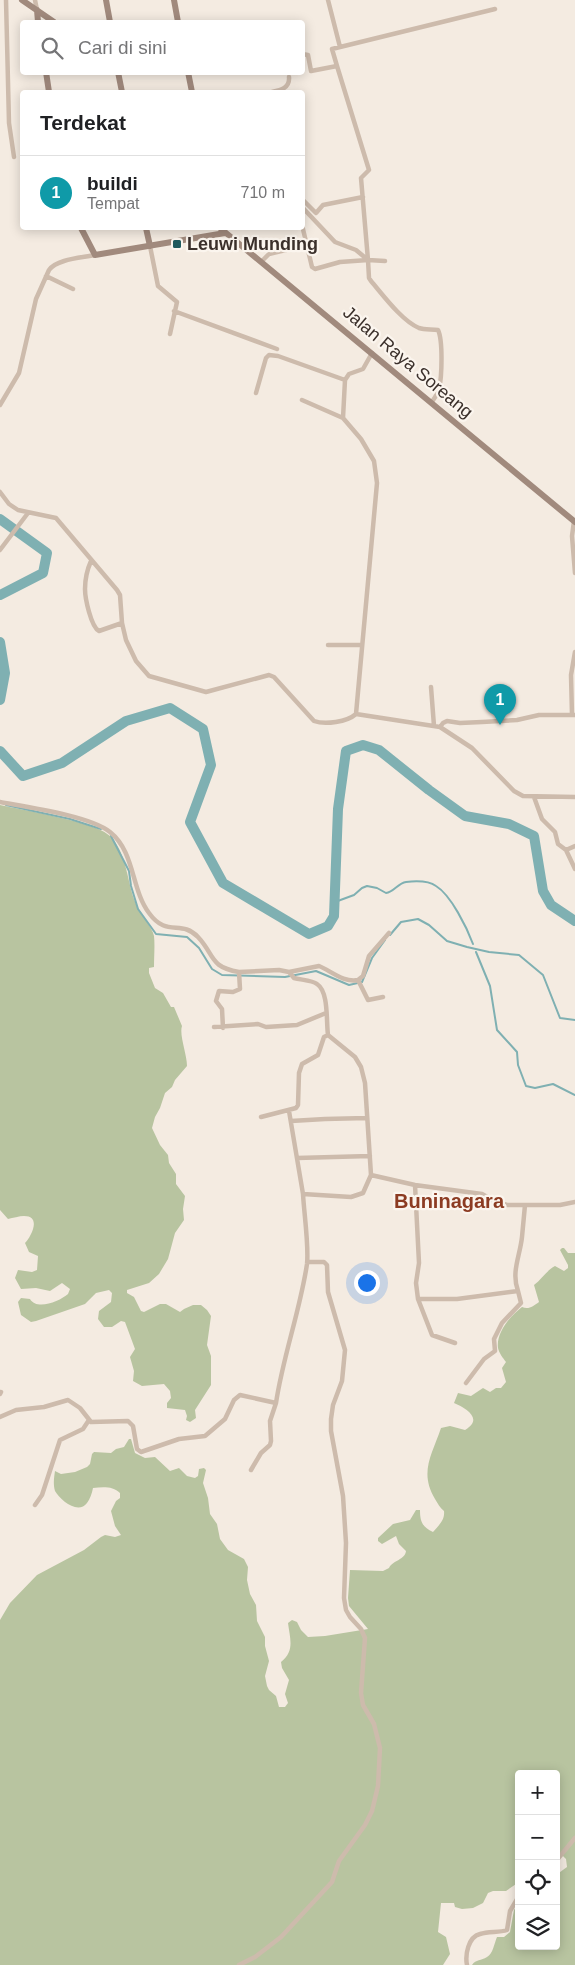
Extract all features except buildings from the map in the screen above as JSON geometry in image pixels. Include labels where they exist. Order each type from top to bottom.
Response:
[{"type":"main road","points":[[22,0],[51,20]]},
{"type":"main road","points":[[106,0],[110,20]]},
{"type":"main road","points":[[174,0],[178,20]]},
{"type":"main road","points":[[36,10],[38,20]]},
{"type":"main road","points":[[47,75],[50,90]]},
{"type":"main road","points":[[119,75],[122,90]]},
{"type":"main road","points":[[189,75],[192,90]]},
{"type":"main road","points":[[81,230],[95,255],[225,233]]},
{"type":"main road","points":[[146,230],[150,246]]},
{"type":"main road","name":"Jalan Raya Soreang","points":[[222,230],[372,352],[575,522]]},
{"type":"street","points":[[6,0],[9,123],[14,157]]},
{"type":"street","points":[[35,0],[36,10]]},
{"type":"street","points":[[328,0],[340,47]]},
{"type":"street","points":[[432,402],[439,391],[441,380],[440,333],[438,330],[427,330],[417,327],[387,300],[369,278],[366,260],[361,178],[369,170],[332,50],[495,9]]},
{"type":"street","points":[[305,54],[308,55],[311,71],[336,66]]},
{"type":"street","points":[[278,90],[286,87],[290,81],[289,76]]},
{"type":"street","points":[[305,202],[316,213],[323,205],[363,197]]},
{"type":"street","points":[[305,210],[335,242],[356,250],[366,260]]},
{"type":"street","points":[[303,230],[312,267],[315,270],[340,262],[385,261]]},
{"type":"street","points":[[261,262],[269,254],[307,244]]},
{"type":"street","points":[[150,246],[158,286],[177,302],[170,334]]},
{"type":"street","points":[[0,405],[20,373],[36,299],[51,267],[60,262],[95,255]]},
{"type":"street","points":[[46,276],[74,289]]},
{"type":"street","points":[[174,311],[277,349]]},
{"type":"street","points":[[342,418],[345,380],[349,374],[363,369],[372,352]]},
{"type":"street","points":[[256,392],[266,358],[269,355],[278,356],[345,380]]},
{"type":"street","points":[[302,400],[342,418],[360,439],[376,465],[377,483],[356,714]]},
{"type":"street","points":[[0,492],[9,504],[18,510],[56,518],[119,593],[126,640],[136,661],[149,676],[206,692],[269,675],[314,721],[321,723],[344,720],[356,714],[440,727],[472,748],[514,791],[523,796],[575,797]]},
{"type":"street","points":[[0,550],[28,513]]},
{"type":"street","points":[[575,522],[572,536],[575,573]]},
{"type":"street","points":[[91,561],[87,570],[85,592],[93,627],[99,631],[122,623]]},
{"type":"street","points":[[328,644],[362,645]]},
{"type":"street","points":[[440,727],[447,720],[460,723],[517,720],[538,715],[573,715],[571,674],[575,652]]},
{"type":"street","points":[[431,687],[434,726]]},
{"type":"street","points":[[534,797],[542,819],[555,832],[558,844],[566,850],[575,869]]},
{"type":"street","points":[[0,802],[74,818],[103,828],[111,833],[126,854],[140,900],[158,924],[169,928],[184,928],[196,935],[218,965],[226,970],[238,974],[278,970],[318,984],[324,995],[328,1035],[355,1057],[361,1067],[365,1083],[371,1175],[363,1193],[351,1197],[303,1194]]},
{"type":"street","points":[[566,850],[575,846]]},
{"type":"street","points":[[358,982],[363,976],[369,956],[389,932]]},
{"type":"street","points":[[291,974],[319,966],[343,979],[358,982],[368,1000],[383,997]]},
{"type":"street","points":[[223,1028],[222,1008],[216,1001],[219,991],[233,992],[240,989],[238,974]]},
{"type":"street","points":[[214,1027],[223,1028],[258,1024],[270,1027],[297,1025],[326,1013]]},
{"type":"street","points":[[261,1117],[296,1108],[298,1105],[302,1064],[318,1055],[324,1037],[328,1035]]},
{"type":"street","points":[[251,1470],[261,1453],[270,1446],[270,1421],[276,1402],[280,1374],[289,1346],[307,1262],[303,1194],[289,1111]]},
{"type":"street","points":[[291,1121],[368,1118]]},
{"type":"street","points":[[297,1158],[370,1156]]},
{"type":"street","points":[[371,1175],[415,1185],[482,1194],[494,1201],[507,1205],[560,1205],[575,1202]]},
{"type":"street","points":[[415,1185],[418,1263],[416,1283],[418,1299],[432,1336],[455,1343]]},
{"type":"street","points":[[466,1383],[484,1359],[494,1351],[494,1339],[502,1324],[521,1303],[514,1276],[526,1205]]},
{"type":"street","points":[[238,1965],[255,1957],[282,1937],[332,1882],[339,1861],[365,1825],[372,1811],[378,1786],[380,1748],[377,1734],[363,1705],[360,1693],[366,1644],[364,1634],[346,1610],[344,1598],[346,1542],[343,1496],[331,1419],[333,1405],[342,1381],[345,1350],[328,1292],[326,1265],[324,1262],[307,1262]]},
{"type":"street","points":[[418,1299],[457,1299],[518,1291]]},
{"type":"street","points":[[89,1420],[128,1421],[133,1426],[137,1449],[144,1452],[164,1443],[205,1436],[225,1419],[234,1400],[240,1395],[276,1402]]},
{"type":"street","points":[[0,1417],[16,1410],[44,1408],[66,1400],[80,1408],[89,1420]]},
{"type":"street","points":[[35,1505],[42,1495],[60,1440],[83,1429],[89,1420]]},
{"type":"street","points":[[557,1860],[575,1838]]},
{"type":"street","points":[[468,1965],[467,1953],[471,1941],[479,1934],[508,1930],[510,1911],[515,1903]]},
{"type":"green space","points":[[0,805],[75,821],[102,831],[115,842],[123,858],[134,899],[154,936],[154,967],[149,968],[149,973],[155,988],[163,993],[171,1007],[174,1007],[182,1026],[187,1066],[175,1080],[172,1087],[165,1093],[152,1128],[160,1145],[168,1155],[169,1163],[176,1174],[176,1184],[185,1196],[184,1220],[175,1233],[168,1259],[159,1274],[149,1283],[127,1290],[127,1293],[134,1297],[141,1311],[144,1312],[160,1304],[166,1304],[180,1312],[193,1305],[201,1305],[211,1316],[207,1345],[211,1356],[211,1385],[195,1410],[196,1418],[190,1422],[186,1420],[185,1410],[167,1408],[167,1403],[171,1398],[170,1391],[164,1384],[142,1386],[133,1381],[134,1371],[130,1357],[135,1349],[125,1322],[121,1321],[112,1327],[104,1327],[98,1319],[99,1311],[111,1302],[112,1293],[109,1290],[96,1293],[85,1304],[36,1321],[31,1322],[21,1315],[18,1302],[21,1298],[30,1299],[33,1303],[49,1304],[64,1297],[70,1289],[62,1283],[50,1291],[36,1288],[21,1289],[15,1278],[18,1270],[32,1272],[37,1270],[38,1256],[29,1252],[25,1243],[34,1227],[33,1219],[24,1216],[8,1219],[0,1210]]},
{"type":"green space","points":[[564,1248],[568,1253],[575,1253],[575,1965],[472,1965],[489,1956],[497,1937],[504,1937],[510,1932],[515,1909],[515,1950],[560,1950],[560,1872],[567,1867],[566,1859],[560,1853],[560,1770],[515,1770],[515,1885],[506,1891],[488,1893],[483,1903],[473,1908],[462,1909],[455,1907],[454,1903],[441,1903],[438,1932],[446,1937],[450,1954],[443,1965],[0,1965],[0,1620],[10,1603],[37,1575],[84,1550],[105,1535],[115,1537],[121,1535],[115,1526],[111,1511],[116,1501],[120,1498],[120,1493],[111,1488],[93,1488],[87,1503],[83,1506],[74,1507],[65,1502],[55,1491],[55,1471],[61,1474],[75,1472],[87,1467],[94,1452],[111,1453],[116,1449],[124,1447],[129,1439],[131,1439],[135,1453],[145,1458],[155,1457],[170,1471],[179,1468],[187,1476],[195,1478],[198,1476],[199,1469],[204,1468],[206,1470],[203,1483],[208,1498],[210,1514],[217,1524],[220,1539],[228,1550],[244,1559],[248,1567],[247,1580],[250,1594],[256,1605],[257,1621],[265,1637],[269,1661],[265,1676],[267,1686],[276,1696],[279,1707],[285,1707],[288,1703],[285,1694],[289,1680],[282,1668],[281,1662],[290,1649],[288,1623],[292,1620],[297,1622],[301,1630],[308,1637],[368,1629],[349,1606],[350,1570],[383,1571],[403,1556],[406,1551],[399,1544],[396,1536],[382,1544],[378,1541],[378,1538],[393,1524],[410,1520],[416,1510],[420,1510],[424,1526],[433,1532],[441,1522],[444,1517],[444,1511],[430,1489],[427,1472],[441,1428],[450,1426],[465,1430],[473,1422],[473,1418],[468,1411],[454,1403],[458,1393],[471,1396],[483,1388],[490,1392],[496,1388],[501,1388],[506,1382],[502,1368],[506,1362],[498,1348],[499,1337],[509,1320],[522,1307],[529,1308],[539,1302],[534,1285],[539,1280],[555,1266],[564,1271],[568,1268],[560,1250]]},
{"type":"waterway","points":[[0,519],[47,553],[43,573],[0,595]]},
{"type":"waterway","points":[[0,642],[5,673],[0,700]]},
{"type":"waterway","points":[[0,751],[23,776],[62,763],[126,721],[170,708],[203,729],[211,765],[190,822],[223,883],[309,934],[328,926],[334,916],[338,809],[346,751],[363,745],[379,750],[465,816],[509,824],[534,836],[543,891],[551,905],[575,921]]},
{"type":"waterway","points":[[6,805],[70,819],[101,829]]},
{"type":"waterway","points":[[111,836],[129,871],[131,886],[138,909],[156,934],[187,937],[199,948],[212,969],[222,975],[285,977],[316,971],[349,985],[362,982],[372,958],[385,940]]},
{"type":"waterway","points":[[335,902],[354,895],[367,886],[377,888],[386,893],[406,882],[430,883],[442,890],[453,904],[473,944]]},
{"type":"waterway","points":[[390,935],[401,922],[418,919],[429,925],[447,941],[489,952],[519,955],[543,975],[560,1018],[575,1020]]},
{"type":"waterway","points":[[476,952],[490,986],[497,1030],[517,1052],[518,1065],[526,1086],[535,1088],[553,1084],[575,1095]]},
{"type":"place","name":"Leuwi Munding","points":[[177,244]]},
{"type":"place","name":"buildi","points":[[500,725]]},
{"type":"district","name":"Buninagara","points":[[449,1201]]}]
